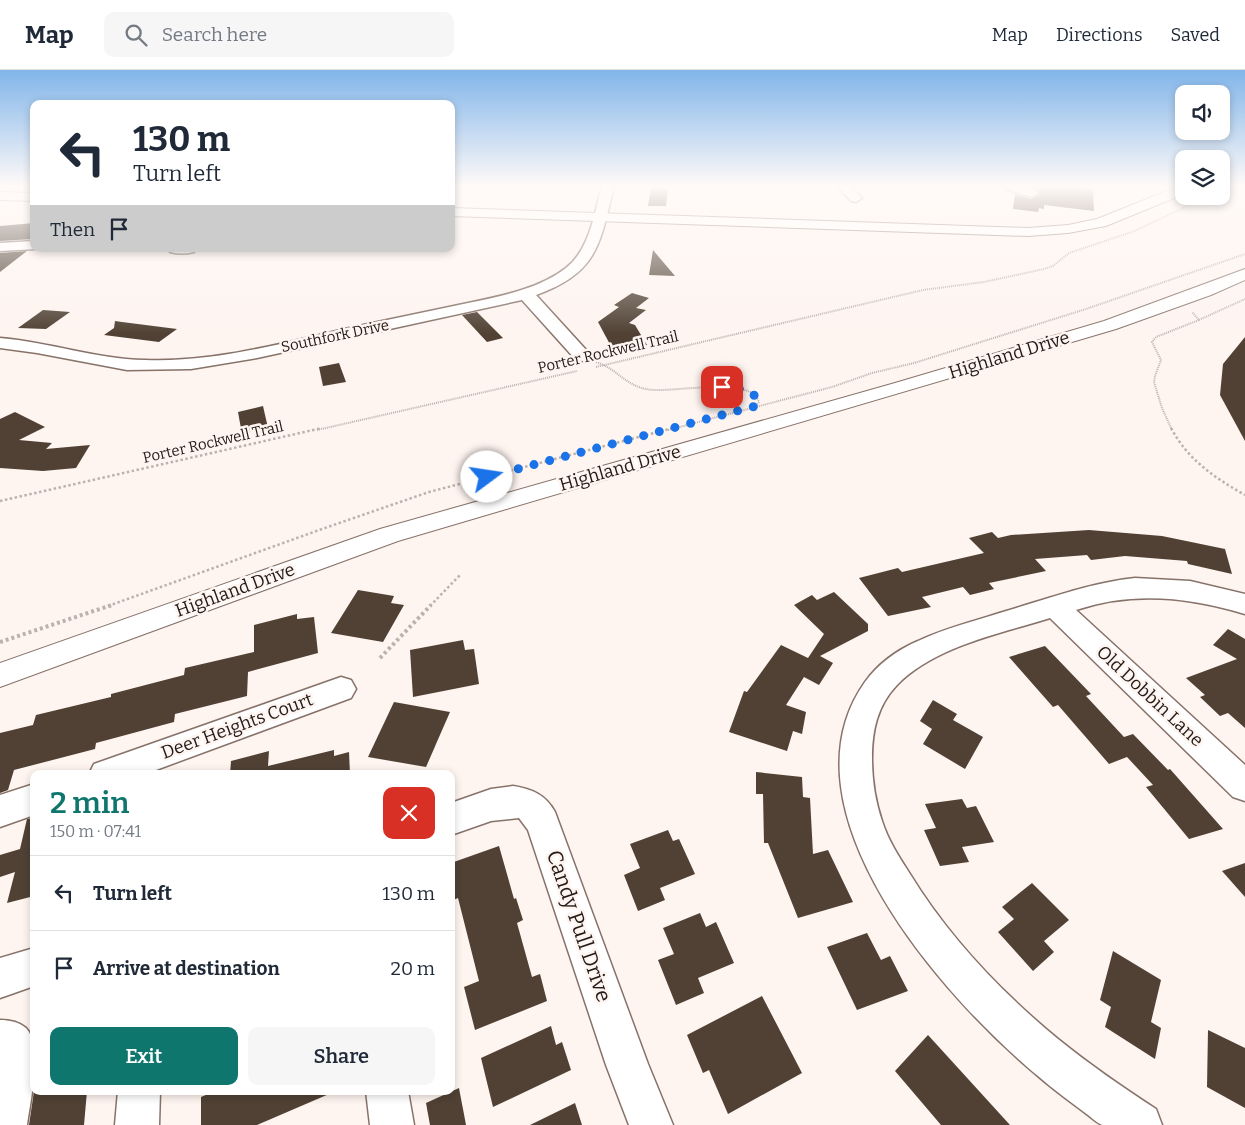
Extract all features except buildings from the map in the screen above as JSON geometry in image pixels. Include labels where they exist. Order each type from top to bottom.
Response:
[{"type":"main road","name":"Highland Drive","points":[[0,675],[389,535],[874,396],[1110,325],[1206,291],[1245,274]]},
{"type":"street","name":"Southfork Drive","points":[[0,343],[39,347],[106,363],[145,366],[184,365],[250,354],[526,294],[560,278],[580,262],[588,252],[593,235]]},
{"type":"street","points":[[0,246],[30,245]]},
{"type":"street","points":[[526,294],[582,365]]},
{"type":"street","points":[[1140,1125],[1088,1089],[1032,1043],[984,998],[946,955],[916,916],[891,878],[873,842],[861,808],[855,778],[854,752],[858,728],[865,708],[875,690],[888,674],[904,660],[923,649],[1055,606],[1097,593],[1140,587],[1190,590],[1245,604]]},
{"type":"street","name":"Old Dobbin Lane","points":[[1055,606],[1245,786]]},
{"type":"street","name":"Deer Heights Court","points":[[116,770],[341,689]]},
{"type":"street","points":[[0,811],[30,800]]},
{"type":"street","name":"Candy Pull Drive","points":[[455,818],[487,806],[506,802],[525,804],[538,815],[546,830],[627,1066],[652,1125]]},
{"type":"street","points":[[0,978],[30,968]]},
{"type":"street","points":[[0,1041],[10,1041],[14,1046],[15,1055],[5,1125]]},
{"type":"street","points":[[137,1125],[139,1095]]},
{"type":"street","points":[[388,1095],[392,1125]]},
{"type":"path","name":"Porter Rockwell Trail","points":[[0,501],[582,365],[606,364],[923,290],[984,282],[1044,269],[1053,266],[1069,253],[1122,235]]},
{"type":"path","points":[[0,642],[76,618],[367,512],[429,492],[832,387],[872,373],[914,363],[1017,331],[1245,254]]},
{"type":"path","points":[[1245,299],[1153,340],[1152,344],[1160,360],[1154,376],[1156,388],[1170,429],[1188,455],[1198,465],[1245,495]]},
{"type":"path","points":[[1189,310],[1199,320]]},
{"type":"path","points":[[606,364],[626,382],[642,388],[653,390],[732,388],[755,395],[759,402],[756,406]]},
{"type":"path","points":[[380,658],[461,574]]},
{"type":"route","points":[[487,477],[756,406],[759,402],[755,395],[749,392],[722,387]]}]
